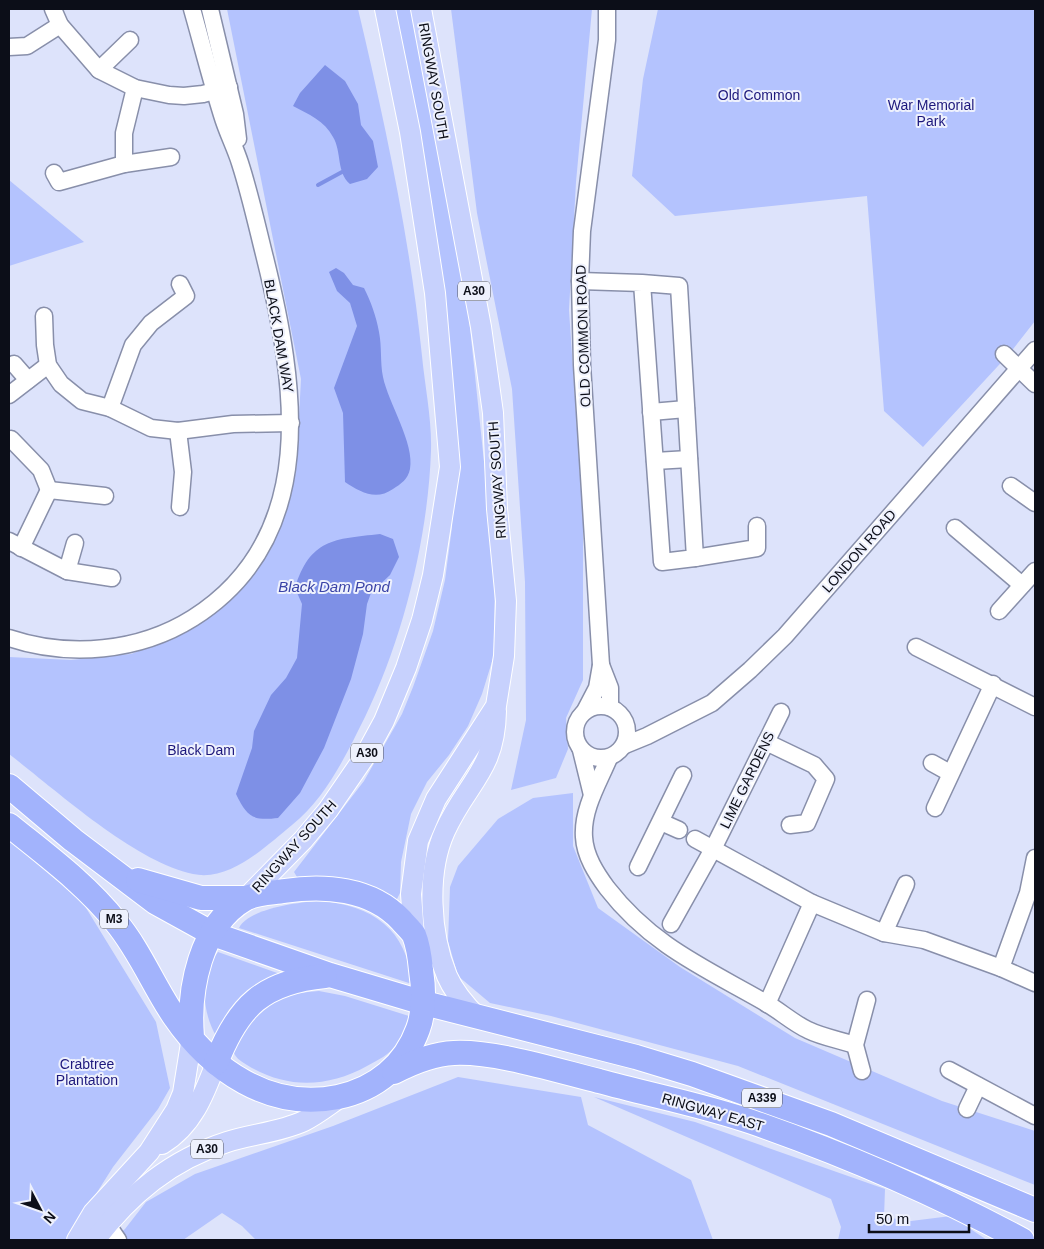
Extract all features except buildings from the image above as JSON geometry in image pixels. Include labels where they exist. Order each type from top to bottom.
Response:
[{"type":"highway","name":"RINGWAY EAST","points":[[9,786],[73,840],[155,902],[213,934],[330,975],[424,1003],[636,1057],[734,1088],[832,1124],[1035,1210]]},
{"type":"highway","name":"M3","points":[[9,824],[76,880],[112,917],[137,951],[174,1015],[192,1037]]},
{"type":"highway","points":[[120,875],[201,898],[246,898],[310,888],[338,889],[360,895],[385,907],[398,917],[414,935],[422,974],[424,1003],[420,1023],[410,1049],[389,1074],[363,1089],[342,1096],[304,1100],[284,1098],[250,1086],[216,1063],[192,1037],[191,1011],[194,976],[213,934],[222,921],[246,898]]},
{"type":"highway","points":[[216,1063],[234,1024],[256,999],[288,983],[330,975]]},
{"type":"highway","name":"RINGWAY EAST","points":[[389,1074],[435,1055],[477,1054],[560,1072],[676,1101],[751,1122],[825,1149],[968,1213],[1022,1240]]},
{"type":"main road","points":[[376,9],[410,132]]},
{"type":"main road","name":"RINGWAY SOUTH","points":[[246,898],[303,840],[328,810],[375,738],[395,695],[412,651],[432,575],[450,467],[435,293],[410,132],[385,9]]},
{"type":"main road","name":"RINGWAY SOUTH","points":[[414,935],[412,879],[422,829],[436,799],[496,706],[504,656],[506,601],[497,509],[493,413],[481,327],[421,9]]},
{"type":"main road","points":[[434,9],[446,147]]},
{"type":"main road","points":[[478,1018],[463,1002],[444,966],[434,915],[434,881],[438,855],[445,832],[489,756],[496,728],[496,706]]},
{"type":"main road","points":[[77,1240],[93,1213],[149,1152],[180,1101],[192,1037]]},
{"type":"main road","points":[[149,1152],[179,1132],[187,1122],[201,1099],[216,1063]]},
{"type":"main road","name":"A30","points":[[107,1235],[137,1192],[188,1158],[225,1142],[303,1121],[342,1096]]},
{"type":"street","points":[[53,9],[60,25],[99,70],[135,88],[184,96],[222,89]]},
{"type":"street","name":"BLACK DAM WAY","points":[[192,9],[222,89]]},
{"type":"street","name":"BLACK DAM WAY","points":[[9,638],[32,646],[64,649],[98,649],[135,644],[174,630],[204,611],[238,580],[263,544],[278,510],[288,470],[291,423],[286,361],[272,288],[240,161],[223,117],[222,89],[210,9]]},
{"type":"street","name":"OLD COMMON ROAD","points":[[585,711],[597,688],[601,665],[582,365],[580,281],[582,231],[607,40],[607,9]]},
{"type":"street","points":[[9,47],[28,46],[60,25]]},
{"type":"street","points":[[99,70],[130,40]]},
{"type":"street","points":[[124,164],[124,133],[135,88]]},
{"type":"street","points":[[54,173],[58,182],[124,164],[171,157]]},
{"type":"street","points":[[580,281],[679,286],[695,558]]},
{"type":"street","points":[[642,283],[662,562],[757,548],[757,526]]},
{"type":"street","points":[[110,408],[128,354],[138,337],[151,323],[186,297]]},
{"type":"street","points":[[44,316],[48,365],[61,384],[74,396],[82,400],[110,408],[151,428],[178,431],[233,424],[291,423]]},
{"type":"street","name":"LONDON ROAD","points":[[625,744],[647,736],[662,726],[699,711],[712,703],[750,670],[785,636],[1035,350]]},
{"type":"street","points":[[1004,354],[1035,384]]},
{"type":"street","points":[[14,364],[28,380]]},
{"type":"street","points":[[9,395],[48,365]]},
{"type":"street","points":[[651,412],[686,409]]},
{"type":"street","points":[[178,431],[187,478],[180,507]]},
{"type":"street","points":[[11,439],[40,470],[49,490]]},
{"type":"street","points":[[655,461],[689,459]]},
{"type":"street","points":[[1011,486],[1035,502]]},
{"type":"street","points":[[49,490],[105,496]]},
{"type":"street","points":[[49,490],[28,516],[15,544],[66,571],[112,578]]},
{"type":"street","points":[[955,528],[1022,585]]},
{"type":"street","points":[[66,571],[74,543]]},
{"type":"street","points":[[999,611],[1035,571]]},
{"type":"street","points":[[916,648],[993,684],[1035,707]]},
{"type":"street","name":"OLD COMMON ROAD","points":[[601,665],[617,712]]},
{"type":"street","points":[[936,808],[993,684]]},
{"type":"street","points":[[582,750],[592,757],[609,758],[616,755],[625,744],[627,727],[617,712],[596,706],[585,711],[575,726],[575,736],[582,750],[592,795]]},
{"type":"street","name":"LONDON ROAD","points":[[617,712],[645,726],[662,726]]},
{"type":"street","name":"LIME GARDENS","points":[[671,924],[713,849],[781,712]]},
{"type":"street","points":[[766,742],[814,765],[826,779],[807,823],[790,825]]},
{"type":"street","points":[[609,758],[592,795],[584,837],[595,872],[618,902],[642,927],[668,948],[767,1004],[807,1030],[855,1045]]},
{"type":"street","points":[[932,763],[950,774]]},
{"type":"street","points":[[638,867],[683,775]]},
{"type":"street","points":[[661,822],[679,830]]},
{"type":"street","points":[[696,839],[812,903],[884,933],[924,940],[1002,968],[1035,983]]},
{"type":"street","points":[[1002,968],[1028,893],[1035,863]]},
{"type":"street","points":[[884,933],[906,884]]},
{"type":"street","points":[[767,1004],[812,903]]},
{"type":"street","points":[[862,1071],[855,1045],[867,1000]]},
{"type":"street","points":[[949,1070],[1035,1116]]},
{"type":"street","points":[[967,1109],[978,1086]]},
{"type":"green space","name":"Black Dam","points":[[227,9],[358,9],[378,95],[404,225],[428,404],[431,451],[425,518],[419,553],[402,621],[379,687],[350,746],[325,789],[304,814],[271,843],[247,860],[234,868],[207,875],[193,874],[170,867],[122,841],[9,754],[9,657],[71,660],[131,654],[185,633],[229,600],[271,549],[296,472],[301,379]]},
{"type":"green space","points":[[392,9],[413,9],[469,318],[495,567],[494,655],[482,694],[468,726],[449,755],[427,782],[411,814],[401,862],[400,893],[396,901],[297,877],[294,872],[364,781],[402,714],[433,631],[445,580],[452,527],[455,459]]},
{"type":"green space","points":[[451,9],[592,9],[576,182],[569,310],[583,519],[583,680],[566,718],[568,749],[556,778],[511,790],[526,720],[525,582],[512,389],[477,213]]},
{"type":"green space","name":"War Memorial Park","points":[[658,9],[1035,9],[1035,321],[1010,353],[923,447],[884,411],[867,196],[675,216],[632,176],[643,79]]},
{"type":"green space","points":[[9,180],[84,242],[9,266]]},
{"type":"green space","points":[[573,793],[573,846],[598,908],[680,967],[795,1038],[942,1101],[1035,1131],[1035,1185],[738,1066],[551,1016],[490,1003],[458,976],[448,941],[450,887],[458,866],[498,819],[533,798]]},
{"type":"green space","name":"Crabtree Plantation","points":[[9,840],[83,903],[156,1022],[170,1088],[158,1109],[113,1167],[67,1240],[9,1240]]},
{"type":"green space","points":[[320,901],[339,903],[356,908],[384,923],[403,948],[409,965],[412,984],[239,928],[253,915],[276,907]]},
{"type":"green space","points":[[218,952],[280,974],[216,1036],[205,1005],[205,983],[212,962]]},
{"type":"green space","points":[[319,991],[345,996],[409,1016],[399,1041],[387,1054],[367,1066],[352,1073],[322,1082],[292,1082],[277,1078],[247,1065],[236,1056],[233,1048],[237,1038],[265,1007],[280,998]]},
{"type":"green space","points":[[458,1077],[581,1097],[588,1125],[691,1180],[713,1240],[256,1240],[242,1226],[222,1213],[183,1240],[112,1240],[125,1229],[146,1202],[195,1174],[333,1126]]},
{"type":"green space","points":[[594,1097],[695,1122],[885,1189],[884,1217],[911,1221],[951,1216],[987,1240],[838,1240],[841,1227],[831,1199]]},
{"type":"water","points":[[325,65],[345,81],[358,104],[361,125],[373,141],[378,167],[367,179],[350,184],[343,174],[336,143],[330,131],[316,118],[293,106],[300,93]]},
{"type":"water","points":[[336,268],[344,273],[353,285],[364,288],[371,304],[379,332],[383,377],[409,448],[410,469],[408,476],[387,493],[368,494],[345,482],[343,413],[334,388],[357,326],[350,303],[337,291],[329,272]]},
{"type":"water","name":"Black Dam Pond","points":[[380,534],[393,539],[399,557],[390,575],[371,593],[351,679],[324,748],[300,793],[278,818],[262,819],[252,816],[244,808],[236,794],[252,748],[254,731],[271,695],[286,678],[297,658],[302,604],[295,588],[301,572],[316,551],[326,544],[337,540]]},
{"type":"waterway","points":[[318,185],[342,172]]},
{"type":"park label","name":"Old Common","points":[[759,95]]}]
